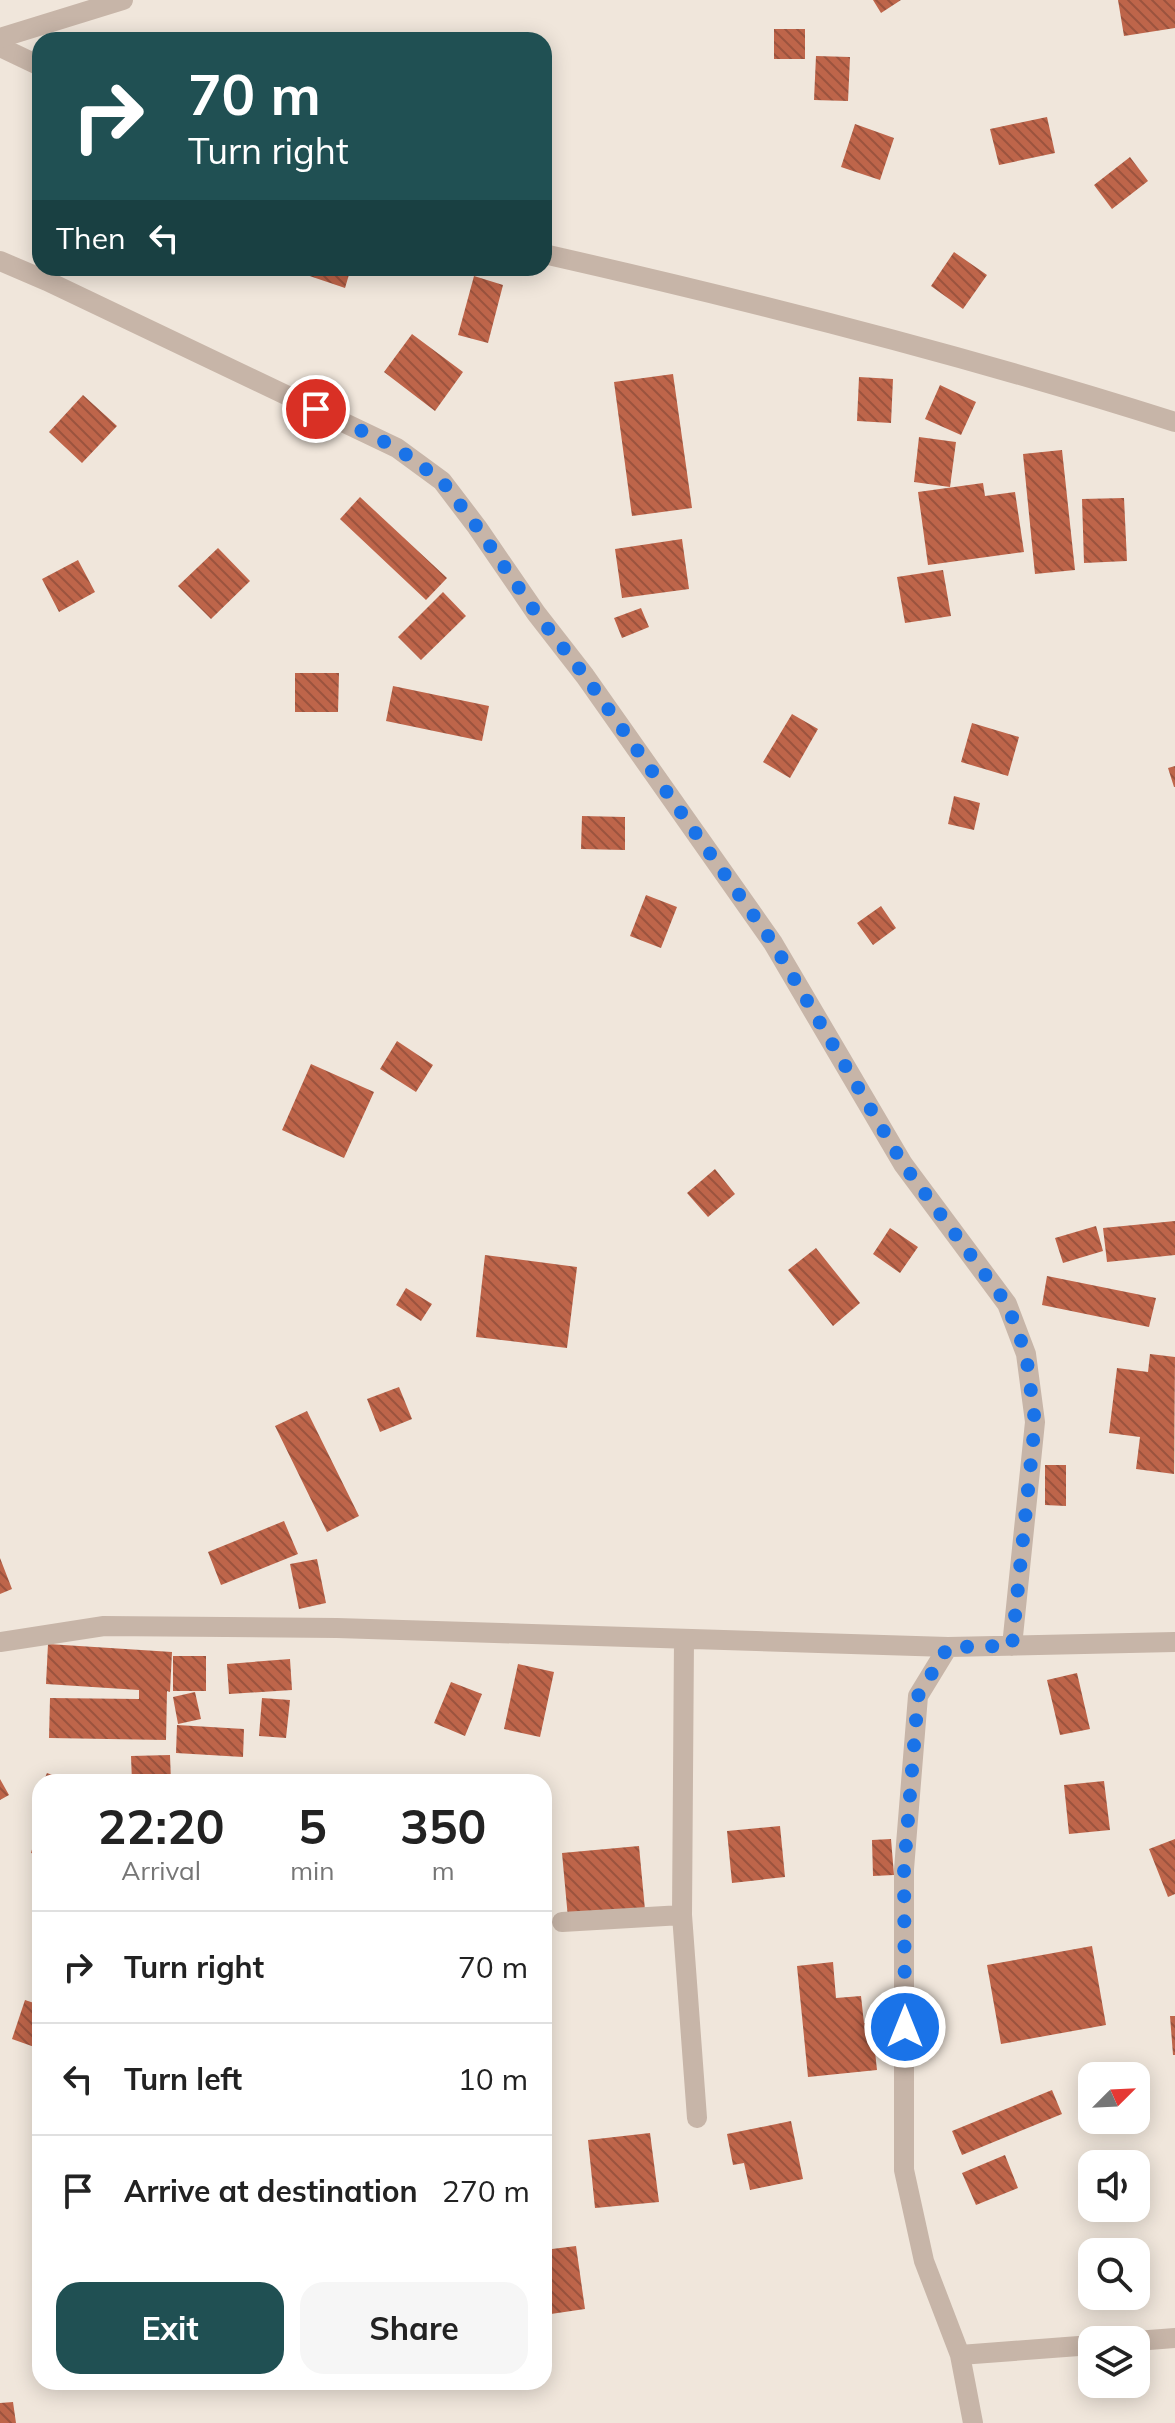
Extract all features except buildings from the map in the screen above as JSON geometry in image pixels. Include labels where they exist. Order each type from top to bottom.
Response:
[{"type":"street","points":[[0,38],[123,0]]},
{"type":"street","points":[[0,47],[32,62]]},
{"type":"street","points":[[552,256],[865,331],[1175,422]]},
{"type":"street","points":[[0,261],[32,275]]},
{"type":"street","points":[[35,276],[397,448],[442,481],[585,676],[773,943],[903,1164],[1007,1304],[1026,1354],[1035,1422],[1012,1646]]},
{"type":"street","points":[[0,1642],[104,1626],[337,1628],[948,1647],[1175,1642]]},
{"type":"street","points":[[684,1639],[682,1915],[697,2118]]},
{"type":"street","points":[[948,1647],[918,1696],[904,1869],[904,2170],[924,2261],[960,2355],[973,2423]]},
{"type":"street","points":[[562,1922],[682,1915]]},
{"type":"street","points":[[1150,2340],[1175,2338]]},
{"type":"street","points":[[960,2355],[1078,2346]]},
{"type":"route","points":[[316,409],[397,448],[442,481],[477,527],[773,943],[903,1164],[1007,1304],[1026,1354],[1035,1422],[1012,1646],[948,1647],[918,1696],[904,1869],[905,2027]]}]
